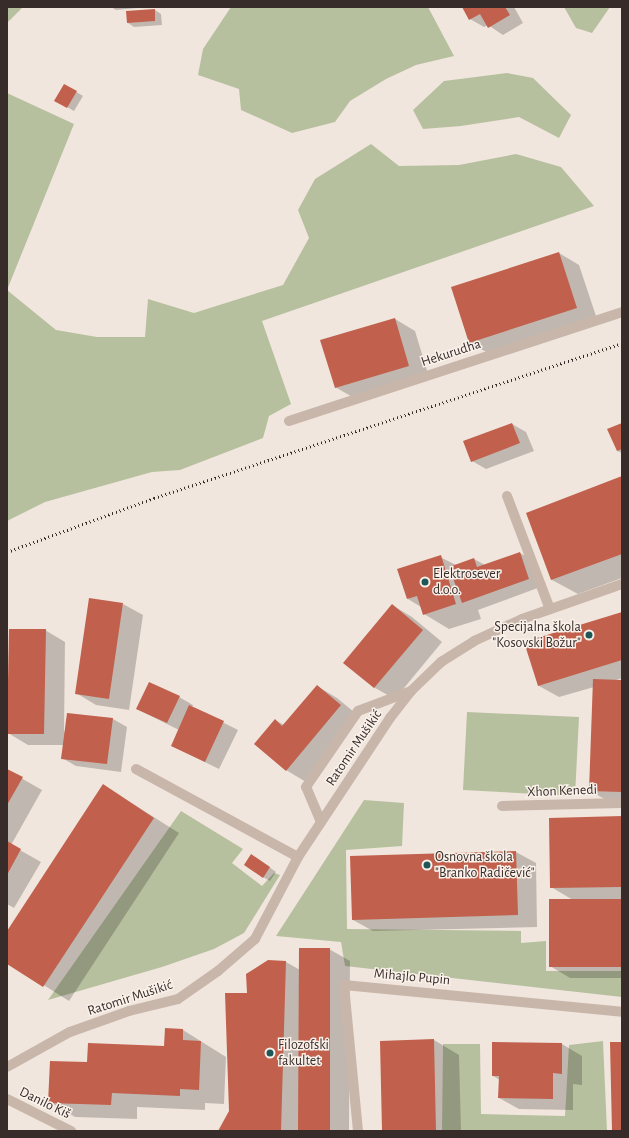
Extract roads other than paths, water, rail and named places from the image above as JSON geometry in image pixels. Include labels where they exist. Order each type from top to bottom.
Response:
[{"type":"street","name":"Hekurudha","points":[[289,421],[622,312]]},
{"type":"street","points":[[507,496],[550,609]]},
{"type":"street","name":"Ratomir Mušikić","points":[[7,1067],[70,1032],[129,1010],[178,999],[218,971],[255,939],[298,857],[390,718],[411,691],[441,662],[474,641],[550,609],[622,584]]},
{"type":"street","name":"Ratomir Mušikić","points":[[321,822],[306,787],[358,711],[411,691]]},
{"type":"street","points":[[136,769],[298,857]]},
{"type":"street","name":"Xhon Kenedi","points":[[502,806],[622,803]]},
{"type":"street","name":"Mihajlo Pupin","points":[[358,1131],[344,985],[622,1012]]},
{"type":"street","name":"Danilo Kiš","points":[[7,1099],[71,1131]]},
{"type":"railway","points":[[7,552],[154,498],[622,343]]},
{"type":"place","name":"Elektrosever d.o.o.","points":[[425,582]]},
{"type":"place","name":"Specijalna škola \"Kosovski Božur\"","points":[[589,635]]},
{"type":"place","name":"Osnovna škola \"Branko Radičević\"","points":[[427,865]]},
{"type":"place","name":"Filozofski fakultet","points":[[270,1053]]}]
